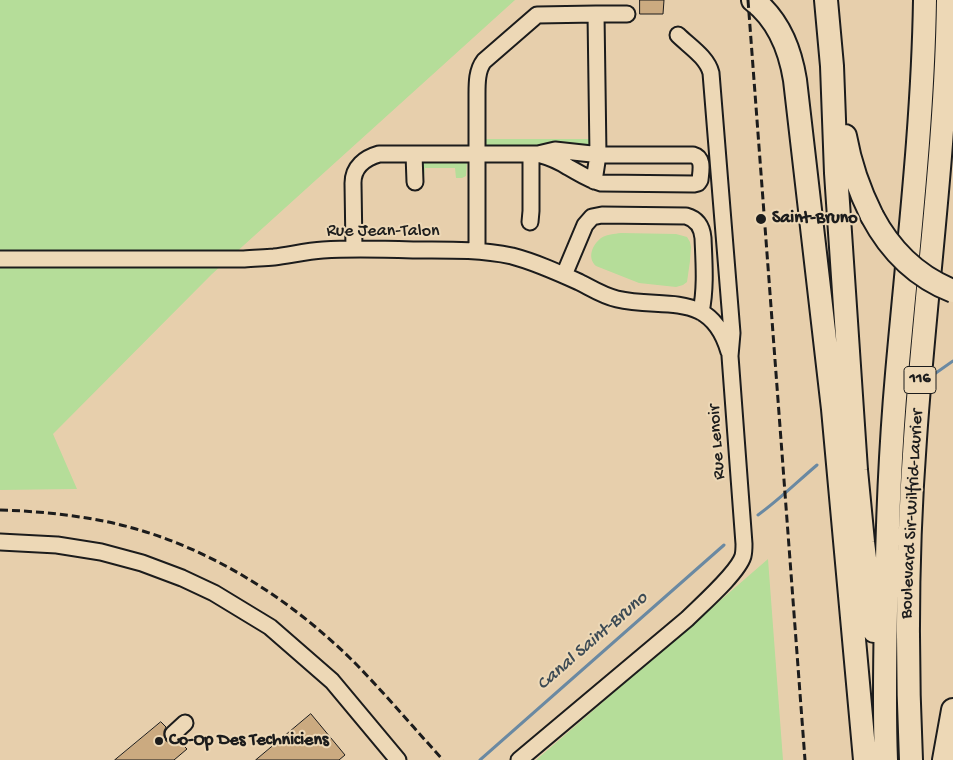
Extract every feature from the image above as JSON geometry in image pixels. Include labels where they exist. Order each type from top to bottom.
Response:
[{"type":"highway","points":[[753,0],[769,15],[779,29],[789,54],[795,80],[833,409],[865,760]]},
{"type":"highway","points":[[826,0],[832,66],[836,173],[856,470],[884,719]]},
{"type":"highway","name":"Boulevard Sir-Wilfrid-Laurier","points":[[886,760],[884,719],[887,542],[891,453],[896,376],[919,133],[925,0]]},
{"type":"highway","points":[[950,0],[953,11]]},
{"type":"highway","name":"Boulevard Sir-Wilfrid-Laurier","points":[[911,760],[908,630],[910,525],[917,406],[942,140],[950,0]]},
{"type":"highway","points":[[832,66],[850,161],[857,183],[872,216],[892,248],[910,266],[930,280],[953,291]]},
{"type":"highway","points":[[944,760],[953,710]]},
{"type":"street","points":[[594,181],[598,155],[596,14]]},
{"type":"street","points":[[477,251],[477,86],[479,71],[484,61],[538,15],[627,14]]},
{"type":"street","name":"Rue Lenoir","points":[[518,760],[687,618],[733,572],[743,556],[744,544],[730,356],[732,333],[710,70],[705,60],[678,35]]},
{"type":"street","points":[[354,249],[353,178],[358,167],[366,159],[375,155],[534,154],[555,150],[598,155],[693,155],[697,156],[700,160],[700,182],[694,184],[609,184],[594,181],[552,158],[534,154]]},
{"type":"street","points":[[414,154],[414,182]]},
{"type":"street","points":[[530,222],[534,154]]},
{"type":"street","points":[[702,231],[717,221],[722,211]]},
{"type":"street","points":[[564,275],[585,225],[588,220],[596,216],[691,217],[698,223],[702,231],[705,284],[701,312]]},
{"type":"street","name":"Rue Jean-Talon","points":[[0,259],[244,259],[321,250],[477,251],[513,257],[543,266],[615,299],[693,308],[701,312],[716,326],[726,341],[730,356]]},
{"type":"street","points":[[0,542],[57,546],[101,552],[142,563],[182,578],[214,593],[270,627],[332,681],[398,760]]},
{"type":"street","points":[[173,734],[185,723]]},
{"type":"green space","points":[[0,0],[515,0],[212,274],[53,434],[77,489],[0,490]]},
{"type":"green space","points":[[483,139],[591,139],[589,144],[581,146],[490,146],[485,144]]},
{"type":"green space","points":[[428,161],[467,162],[466,176],[456,178],[455,168],[425,168],[424,176],[422,176],[421,167]]},
{"type":"green space","points":[[621,233],[676,234],[687,237],[691,247],[687,282],[676,287],[639,283],[596,266],[591,255],[595,244],[603,237]]},
{"type":"green space","points":[[768,559],[783,760],[536,760]]},
{"type":"building","points":[[640,0],[664,0],[663,14],[640,14]]},
{"type":"building","points":[[311,714],[345,755],[339,760],[256,760]]},
{"type":"building","name":"Co-Op Des Techniciens","points":[[161,722],[166,727],[164,736],[166,741],[175,743],[179,741],[187,749],[174,760],[115,760]]},
{"type":"waterway","name":"Canal Saint-Bruno","points":[[933,375],[953,361]]},
{"type":"waterway","name":"Canal Saint-Bruno","points":[[758,515],[817,465]]},
{"type":"waterway","name":"Canal Saint-Bruno","points":[[480,760],[724,545]]},
{"type":"railway","points":[[748,0],[805,760]]},
{"type":"railway","points":[[0,510],[74,516],[134,528],[170,540],[238,572],[300,614],[329,638],[356,664],[443,760]]},
{"type":"place","name":"Saint-Bruno","points":[[761,219]]},
{"type":"place","name":"Co-Op Des Techniciens","points":[[159,741]]}]
